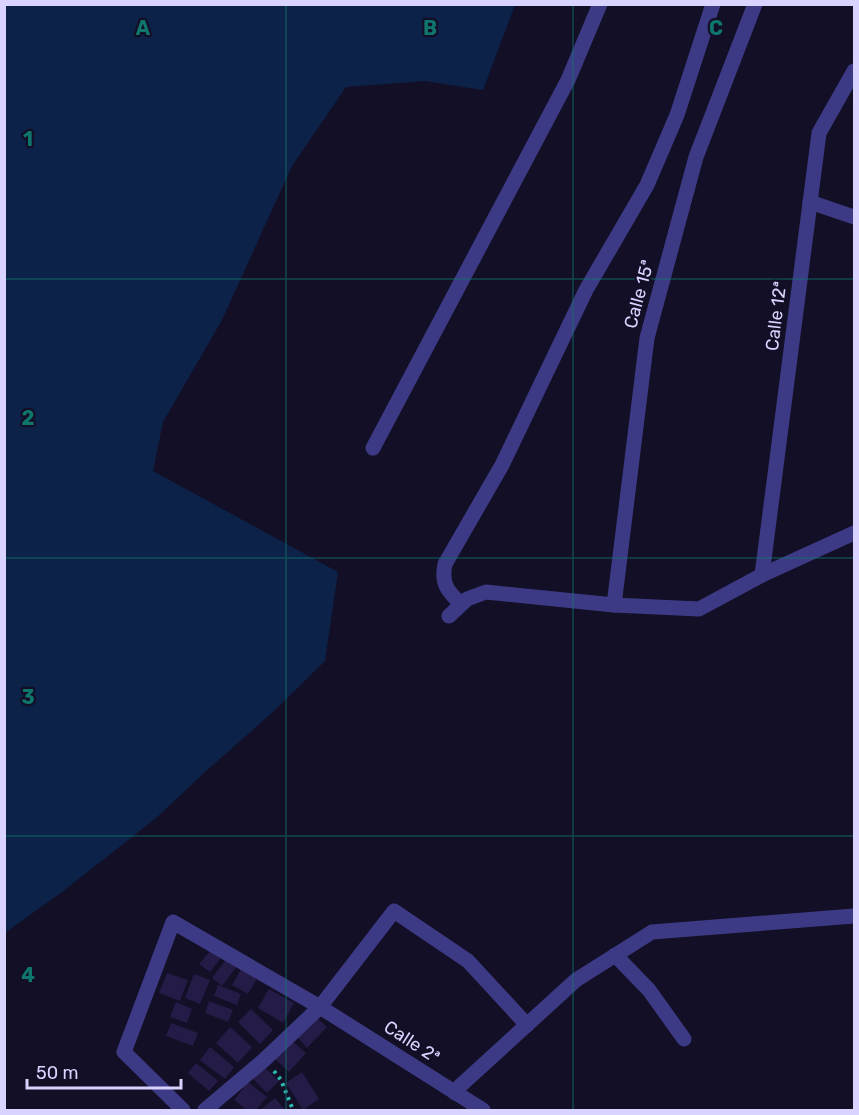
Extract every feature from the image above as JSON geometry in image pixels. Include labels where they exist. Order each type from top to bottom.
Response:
[{"type":"street","points":[[373,448],[568,80],[600,4]]},
{"type":"street","points":[[461,604],[448,591],[442,577],[445,564],[502,465],[586,290],[647,185],[677,115],[713,4]]},
{"type":"street","name":"Calle 15ª","points":[[614,605],[647,339],[696,157],[754,4]]},
{"type":"street","name":"Calle 12ª","points":[[762,575],[819,133],[855,71]]},
{"type":"street","points":[[810,202],[855,217]]},
{"type":"street","points":[[449,616],[467,599],[486,592],[614,605],[699,609],[762,575],[855,534]]},
{"type":"street","points":[[205,1110],[264,1060],[320,1007],[394,911],[468,961],[527,1025]]},
{"type":"street","points":[[455,1093],[576,980],[652,932],[855,916]]},
{"type":"street","name":"Calle 2ª","points":[[183,1110],[124,1052],[173,922],[320,1007],[483,1110]]},
{"type":"street","points":[[615,955],[649,990],[684,1039]]},
{"type":"path","points":[[264,1060],[281,1080],[293,1110]]},
{"type":"water","points":[[5,4],[515,5],[483,90],[425,81],[346,87],[292,166],[222,320],[163,422],[153,471],[338,572],[325,661],[273,712],[155,819],[62,892],[5,933]]},
{"type":"building","points":[[211,950],[221,958],[210,972],[199,964]]},
{"type":"building","points":[[228,957],[238,965],[222,986],[212,978]]},
{"type":"building","points":[[241,969],[257,979],[248,994],[232,985]]},
{"type":"building","points":[[167,973],[188,980],[180,1001],[159,993]]},
{"type":"building","points":[[194,974],[210,980],[200,1004],[185,998]]},
{"type":"building","points":[[218,985],[241,994],[237,1005],[214,996]]},
{"type":"building","points":[[269,989],[294,1003],[283,1023],[258,1008]]},
{"type":"building","points":[[209,1001],[233,1010],[228,1022],[205,1013]]},
{"type":"building","points":[[176,1002],[192,1009],[187,1023],[170,1017]]},
{"type":"building","points":[[251,1009],[273,1030],[260,1044],[238,1022]]},
{"type":"building","points":[[316,1017],[327,1027],[307,1048],[297,1037]]},
{"type":"building","points":[[171,1023],[198,1033],[193,1046],[166,1036]]},
{"type":"building","points":[[230,1027],[252,1047],[238,1063],[216,1043]]},
{"type":"building","points":[[292,1041],[306,1053],[289,1072],[275,1059]]},
{"type":"building","points":[[210,1047],[234,1067],[225,1079],[200,1060]]},
{"type":"building","points":[[196,1063],[218,1081],[209,1091],[188,1073]]},
{"type":"building","points":[[264,1067],[279,1081],[267,1093],[253,1079]]},
{"type":"building","points":[[302,1072],[319,1099],[303,1110],[286,1083]]},
{"type":"building","points":[[248,1082],[267,1097],[256,1110],[247,1110],[234,1100]]},
{"type":"building","points":[[275,1098],[285,1110],[260,1110]]}]
